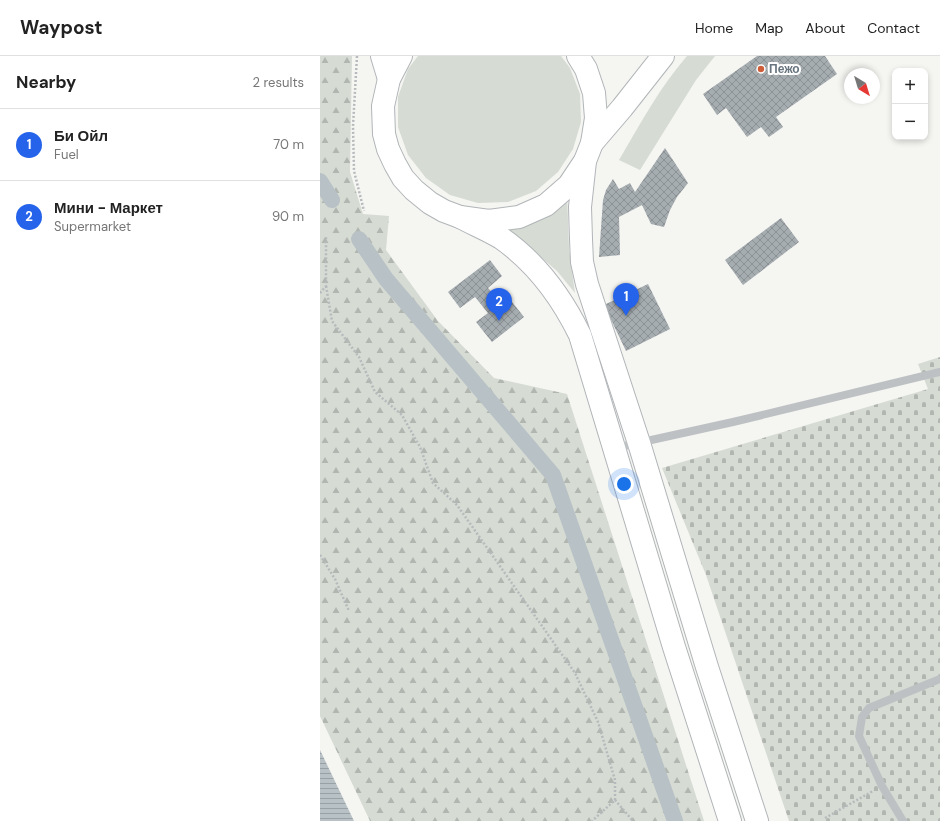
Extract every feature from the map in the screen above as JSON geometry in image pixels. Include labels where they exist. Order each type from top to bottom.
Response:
[{"type":"main road","points":[[382,56],[389,79]]},
{"type":"main road","points":[[401,56],[389,79],[383,106],[384,134],[388,149],[403,178],[417,193],[430,203],[500,238],[523,255],[541,274],[558,297],[580,335],[674,647],[730,821]]},
{"type":"main road","points":[[578,56],[586,69],[594,93],[596,118],[580,207],[582,262],[587,284],[639,443],[707,667],[757,821]]},
{"type":"main road","points":[[460,217],[489,221],[519,217],[546,204],[569,185],[589,152],[663,56]]},
{"type":"lane","points":[[614,448],[733,422],[940,372]]},
{"type":"lane","points":[[903,821],[882,786],[859,736],[862,717],[869,708],[940,678]]},
{"type":"path","points":[[357,56],[353,126],[354,170],[364,210]]},
{"type":"path","points":[[326,236],[326,286],[332,321],[358,357],[376,392],[402,415],[420,448],[433,483],[457,505],[575,673],[598,722],[615,780],[615,800],[633,821]]},
{"type":"path","points":[[320,293],[326,286]]},
{"type":"path","points":[[320,555],[336,579],[349,611]]},
{"type":"path","points":[[825,818],[882,786]]},
{"type":"path","points":[[592,821],[615,800]]},
{"type":"green space","points":[[320,56],[352,56],[350,172],[363,214],[389,216],[386,250],[438,321],[494,378],[567,394],[704,821],[370,821],[320,716]]},
{"type":"green space","points":[[418,56],[561,56],[570,68],[580,94],[581,122],[573,149],[558,172],[536,191],[508,202],[478,203],[450,195],[426,178],[408,155],[398,127],[398,97],[408,69]]},
{"type":"green space","points":[[687,56],[715,56],[696,80],[640,170],[619,160],[659,93]]},
{"type":"green space","points":[[567,194],[569,249],[575,293],[557,271],[535,252],[499,226]]},
{"type":"green space","points":[[940,357],[940,821],[789,821],[706,575],[662,468],[928,389],[918,364]]},
{"type":"shaded area","points":[[320,750],[354,821],[320,821]]},
{"type":"building","points":[[757,56],[825,56],[837,74],[776,117],[783,127],[769,137],[761,127],[747,137],[726,108],[717,115],[703,94]]},
{"type":"building","points":[[665,148],[688,183],[677,197],[670,210],[664,227],[651,224],[642,205],[619,217],[620,255],[599,257],[603,200],[606,190],[613,179],[619,189],[630,183],[635,192]]},
{"type":"building","points":[[781,218],[799,242],[743,285],[725,260]]},
{"type":"building","points":[[490,260],[502,276],[488,288],[501,304],[509,298],[524,317],[492,342],[476,322],[488,313],[475,297],[460,308],[448,292]]},
{"type":"building","points":[[648,284],[670,329],[626,351],[604,305]]},
{"type":"waterway","points":[[320,181],[332,200]]},
{"type":"waterway","points":[[359,239],[386,279],[553,475],[675,821]]},
{"type":"place","name":"Пежо","points":[[761,69]]},
{"type":"place","name":"Би Ойл","points":[[626,316]]},
{"type":"place","name":"Мини - Маркет","points":[[499,321]]}]
